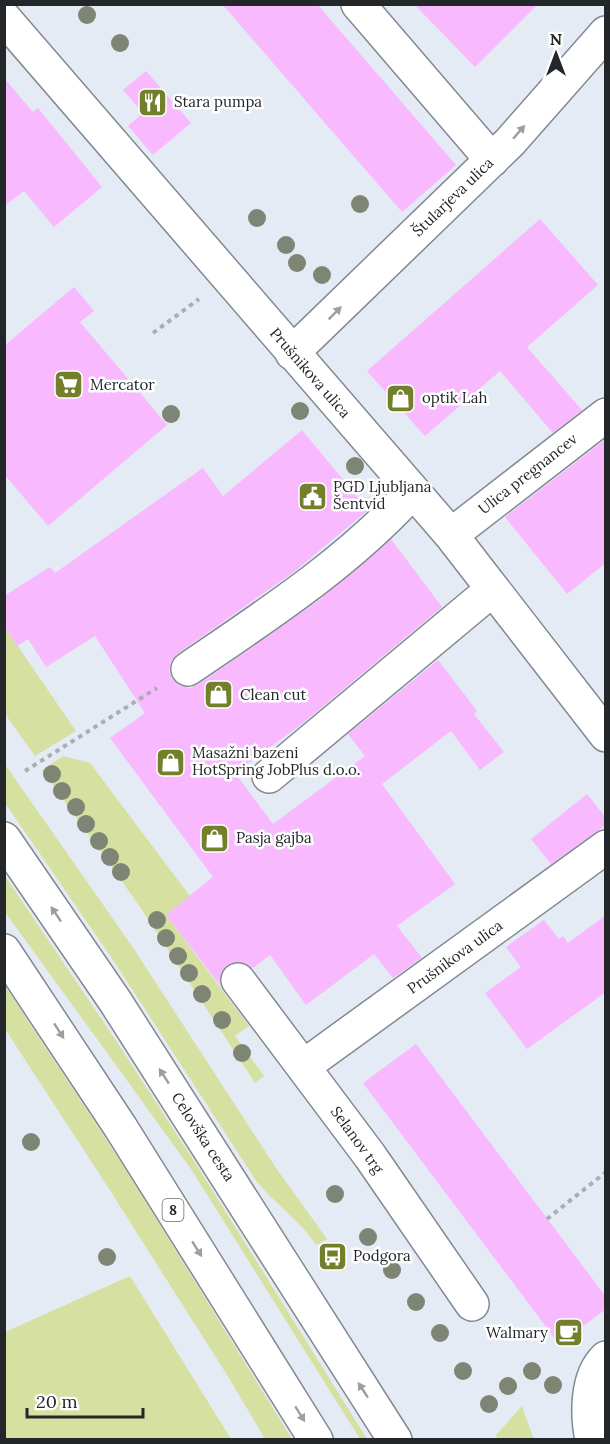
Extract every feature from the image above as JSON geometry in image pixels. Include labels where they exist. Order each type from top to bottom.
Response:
[{"type":"street","points":[[358,4],[492,160]]},
{"type":"street","name":"Prušnikova ulica","points":[[4,18],[451,535],[606,735]]},
{"type":"street","name":"Štularjeva ulica","points":[[292,353],[510,142],[606,33]]},
{"type":"street","name":"Ulica pregnancev","points":[[451,535],[606,415]]},
{"type":"street","points":[[188,669],[292,598],[386,521],[413,491]]},
{"type":"street","points":[[269,776],[494,589]]},
{"type":"street","name":"Celovška cesta","points":[[4,840],[115,1001],[395,1440]]},
{"type":"street","name":"Prušnikova ulica","points":[[304,1066],[606,847]]},
{"type":"street","name":"8","points":[[4,951],[121,1128],[316,1440]]},
{"type":"street","name":"Selanov trg","points":[[238,980],[370,1156],[472,1304]]},
{"type":"street","points":[[592,1440],[588,1395],[601,1363],[606,1358]]},
{"type":"path","points":[[153,333],[199,299]]},
{"type":"path","points":[[25,771],[188,669]]},
{"type":"path","points":[[547,1219],[606,1172]]},
{"type":"green space","points":[[4,626],[76,731],[35,756],[5,714]]},
{"type":"green space","points":[[63,756],[90,763],[190,896],[166,915],[249,1026],[235,1036],[264,1076],[255,1083],[138,904],[42,770]]},
{"type":"green space","points":[[4,763],[134,949],[276,1168],[327,1239],[316,1245],[303,1228],[257,1182],[115,963],[5,803]]},
{"type":"green space","points":[[5,876],[196,1164],[367,1439],[360,1439],[191,1169],[5,912]]},
{"type":"green space","points":[[5,986],[123,1165],[292,1439],[265,1439],[229,1378],[5,1029]]},
{"type":"green space","points":[[130,1276],[231,1439],[5,1439],[5,1332]]},
{"type":"green space","points":[[522,1406],[533,1437],[538,1439],[497,1439],[496,1435]]},
{"type":"building","points":[[222,4],[317,4],[456,165],[402,212]]},
{"type":"building","points":[[414,4],[538,4],[475,67]]},
{"type":"building","name":"Stara pumpa","points":[[146,71],[191,123],[153,155],[128,126],[143,113],[123,90]]},
{"type":"building","points":[[4,78],[33,112],[38,108],[102,187],[54,227],[24,191],[4,206]]},
{"type":"building","points":[[540,219],[598,285],[527,347],[582,410],[553,433],[500,371],[425,436],[367,371]]},
{"type":"building","name":"Mercator","points":[[74,287],[94,311],[80,322],[167,425],[48,526],[4,474],[4,346]]},
{"type":"building","points":[[302,430],[368,510],[295,571],[177,654],[171,661],[169,670],[172,679],[180,686],[190,688],[199,684],[318,601],[391,539],[442,607],[303,723],[235,773],[273,824],[365,756],[348,734],[438,660],[477,711],[474,714],[504,752],[480,770],[451,731],[382,784],[455,884],[397,926],[422,958],[393,978],[374,954],[306,1005],[270,955],[253,968],[245,963],[235,962],[227,965],[221,973],[219,982],[222,988],[166,915],[213,877],[110,738],[145,713],[95,636],[46,667],[28,639],[17,646],[4,626],[4,596],[50,567],[55,573],[203,468],[223,496]]},
{"type":"building","points":[[606,439],[606,563],[567,594],[505,517]]},
{"type":"building","points":[[587,794],[606,818],[606,825],[551,864],[531,839]]},
{"type":"building","points":[[606,915],[606,992],[527,1049],[485,993],[521,967],[506,947],[544,920],[559,939],[563,936],[568,943]]},
{"type":"building","points":[[416,1044],[606,1297],[606,1309],[559,1344],[363,1083]]},
{"type":"place","name":"Stara pumpa","points":[[153,102]]},
{"type":"place","name":"Mercator","points":[[69,385]]},
{"type":"place","name":"optik Lah","points":[[401,398]]},
{"type":"place","name":"PGD Ljubljana Šentvid","points":[[312,496]]},
{"type":"place","name":"Clean cut","points":[[219,695]]},
{"type":"place","name":"Masažni bazeni HotSpring JobPlus d.o.o.","points":[[171,762]]},
{"type":"place","name":"Pasja gajba","points":[[215,838]]},
{"type":"place","name":"Podgora","points":[[332,1256]]},
{"type":"place","name":"Walmary","points":[[569,1333]]}]
